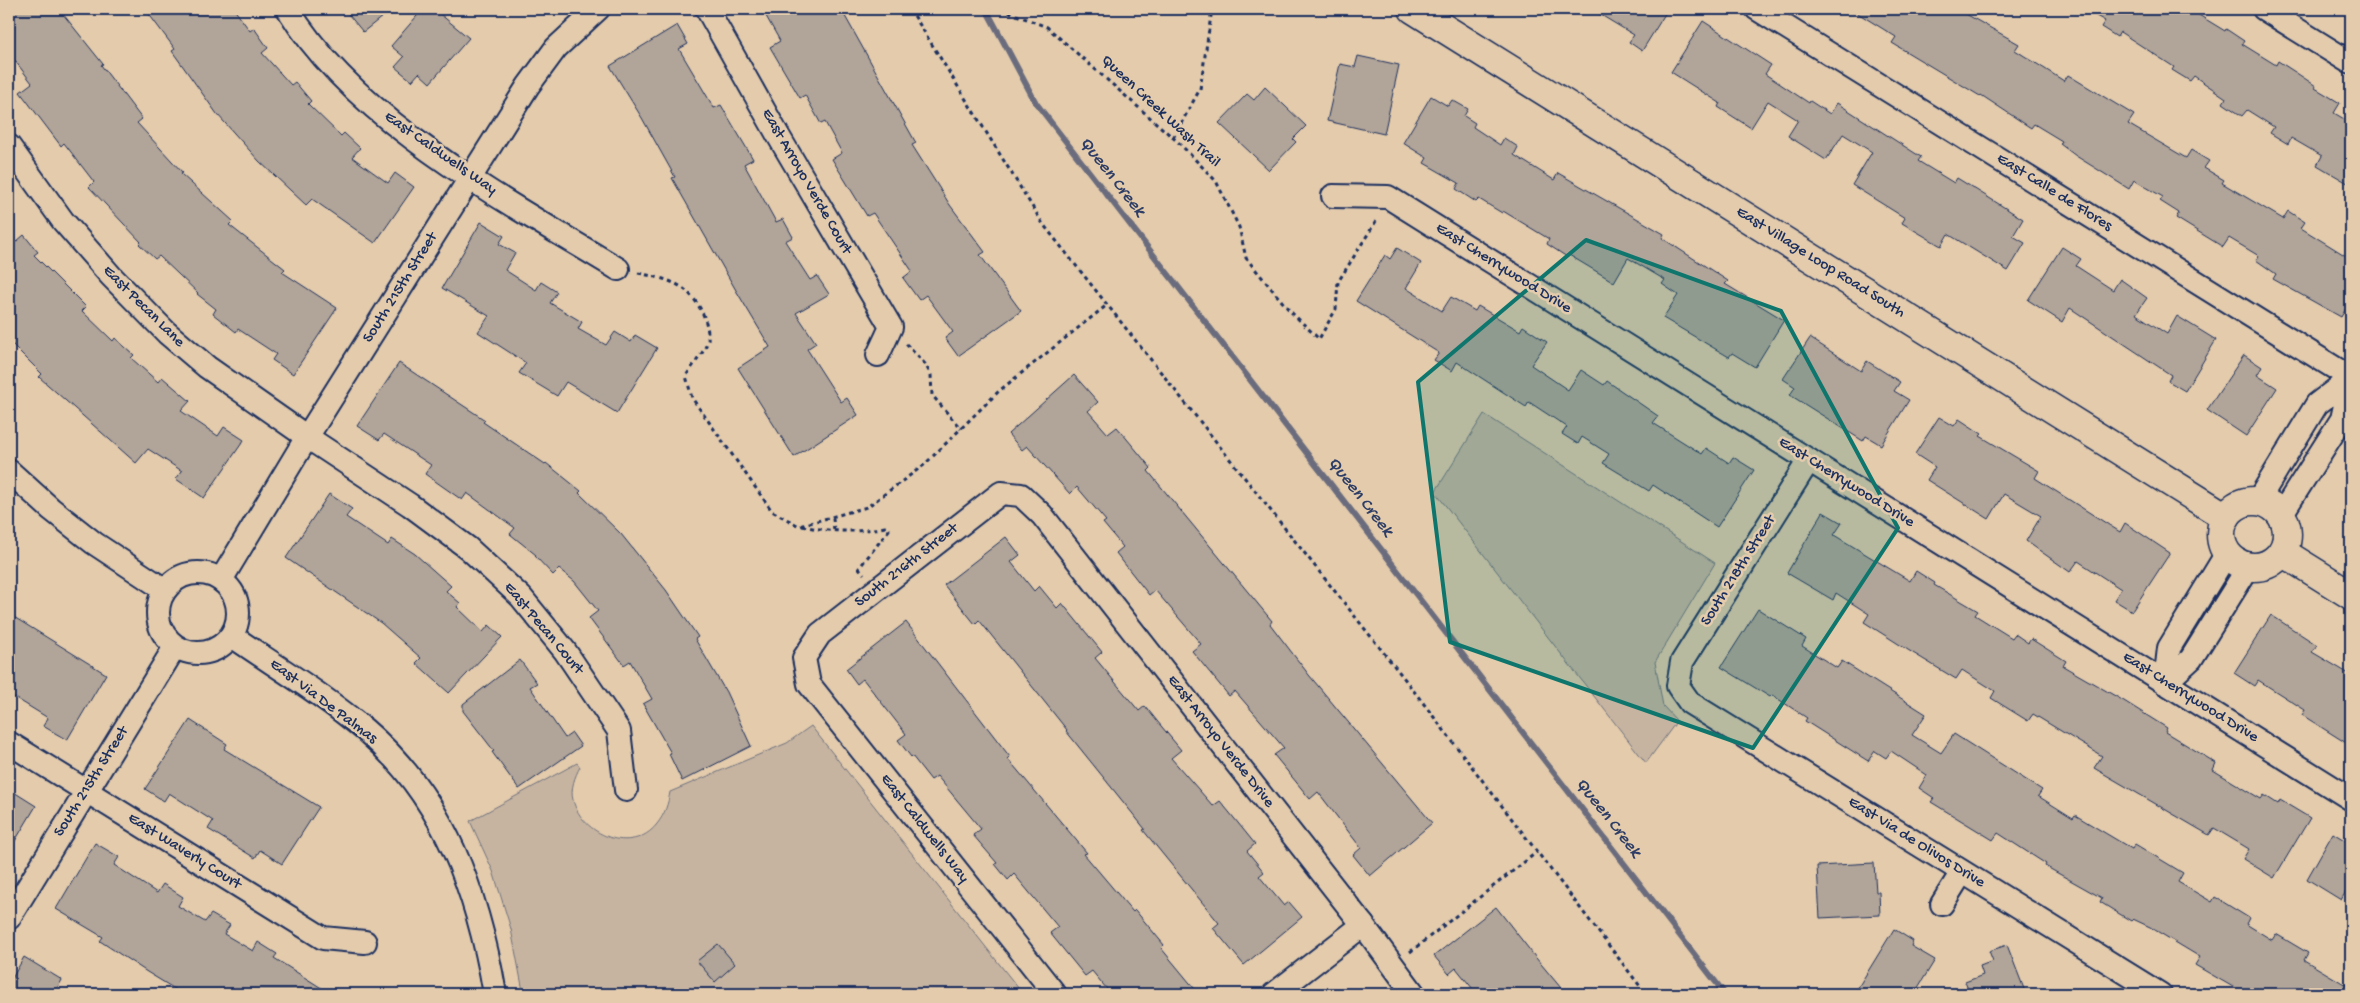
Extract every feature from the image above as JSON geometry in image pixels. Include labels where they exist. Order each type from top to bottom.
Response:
[{"type":"street","name":"East Caldwells Way","points":[[288,9],[338,74],[382,115],[471,179],[618,269]]},
{"type":"street","name":"South 215th Street","points":[[221,580],[307,437],[528,86],[556,48],[598,9]]},
{"type":"street","name":"East Arroyo Verde Court","points":[[707,9],[779,137],[891,327]]},
{"type":"street","name":"East Village Loop Road South","points":[[1413,9],[2226,517]]},
{"type":"street","name":"East Calle de Flores","points":[[1757,9],[2351,378]]},
{"type":"street","points":[[2264,9],[2351,63]]},
{"type":"street","name":"East Pecan Lane","points":[[9,146],[63,221],[111,276],[167,333],[207,367],[307,437]]},
{"type":"street","points":[[1333,196],[1388,197]]},
{"type":"street","name":"East Cherrywood Drive","points":[[1388,197],[2351,799]]},
{"type":"street","points":[[878,355],[891,327]]},
{"type":"street","points":[[2257,502],[2317,404],[2351,378]]},
{"type":"street","points":[[2281,515],[2342,419],[2351,378]]},
{"type":"street","name":"East Pecan Court","points":[[307,437],[410,505],[468,548],[521,597],[566,651],[620,731],[626,790]]},
{"type":"street","name":"South 218th Street","points":[[1678,686],[1682,662],[1809,460]]},
{"type":"street","points":[[9,471],[51,509],[94,543],[165,590]]},
{"type":"street","name":"South 216th Street","points":[[804,658],[820,634],[1002,493],[1021,495]]},
{"type":"street","name":"East Arroyo Verde Drive","points":[[1021,495],[1042,515],[1363,925],[1414,994]]},
{"type":"street","points":[[2257,502],[2274,508],[2281,515],[2287,533],[2282,552],[2268,564],[2238,560],[2221,535],[2226,517],[2239,505],[2257,502]]},
{"type":"street","points":[[2282,552],[2351,595]]},
{"type":"street","points":[[2166,683],[2169,648],[2238,560]]},
{"type":"street","points":[[197,573],[210,574],[221,580],[230,588],[237,600],[239,612],[237,625],[232,636],[223,646],[212,652],[199,654],[175,647],[166,638],[160,626],[158,614],[160,601],[165,590],[174,581],[185,575],[197,573]]},
{"type":"street","name":"East Via De Palmas","points":[[232,636],[347,716],[366,731],[407,773],[426,799],[467,878],[486,942],[495,994]]},
{"type":"street","name":"South 215th Street","points":[[9,918],[175,647]]},
{"type":"street","name":"East Caldwells Way","points":[[804,658],[809,684],[1055,994]]},
{"type":"street","name":"East Via de Olivos Drive","points":[[1678,686],[1690,703],[2160,994]]},
{"type":"street","name":"East Waverly Court","points":[[9,743],[323,938],[365,942]]},
{"type":"street","points":[[1942,904],[1962,872]]},
{"type":"street","points":[[1274,994],[1363,925]]},
{"type":"path","points":[[910,9],[1043,224],[1407,682],[1646,994]]},
{"type":"path","name":"Queen Creek Wash Trail","points":[[1001,9],[1047,27],[1173,138],[1216,181],[1239,227],[1246,258],[1290,311],[1319,339],[1336,309],[1338,282],[1375,225],[1388,197]]},
{"type":"path","points":[[1173,138],[1200,89],[1212,9]]},
{"type":"path","points":[[618,269],[662,278],[680,286],[695,298],[706,321],[708,340],[686,376],[692,398],[772,511],[799,526],[834,532],[864,531],[885,527],[890,530],[859,568],[876,590]]},
{"type":"path","points":[[799,526],[867,507],[924,465],[999,391],[1107,305]]},
{"type":"path","points":[[891,327],[925,364],[931,375],[932,395],[961,429]]},
{"type":"path","points":[[833,518],[834,532]]},
{"type":"path","points":[[1393,965],[1537,852]]},
{"type":"highlighted area","points":[[1586,240],[1781,311],[1898,528],[1753,748],[1450,642],[1418,382]]},
{"type":"shaded area","points":[[1484,414],[1715,563],[1655,662],[1663,706],[1677,721],[1646,763],[1435,492]]},
{"type":"shaded area","points":[[811,726],[1023,994],[527,994],[523,991],[511,929],[493,871],[470,821],[577,763],[580,767],[572,791],[573,800],[578,812],[586,823],[609,837],[622,840],[635,839],[647,834],[657,824],[666,809],[670,792],[787,743]]},
{"type":"building","points":[[9,9],[59,9],[103,64],[101,65],[142,119],[137,123],[183,173],[181,174],[233,221],[229,225],[285,269],[282,272],[337,308],[293,374],[272,360],[276,354],[238,329],[236,332],[213,314],[216,309],[197,294],[159,256],[155,259],[139,244],[141,242],[89,187],[94,182],[64,143],[61,146],[20,92],[32,83],[9,53]]},
{"type":"building","points":[[145,9],[234,9],[250,31],[254,28],[268,48],[262,53],[291,85],[295,82],[311,101],[308,104],[341,136],[344,133],[360,148],[352,157],[388,183],[395,173],[414,187],[375,243],[312,199],[306,205],[259,161],[217,114],[172,51],[175,49]]},
{"type":"building","points":[[344,9],[392,9],[363,32]]},
{"type":"building","points":[[423,9],[434,9],[469,38],[430,83],[419,73],[412,81],[395,67],[404,57],[391,46]]},
{"type":"building","points":[[762,9],[841,9],[916,143],[912,145],[950,205],[985,252],[980,255],[1021,311],[958,356],[945,338],[953,332],[926,295],[919,300],[903,278],[912,271],[873,213],[867,216],[832,159],[842,153],[825,122],[821,124],[805,95],[800,98],[770,47],[780,41]]},
{"type":"building","points":[[1591,9],[1668,9],[1642,51],[1629,42],[1634,35]]},
{"type":"building","points":[[1851,9],[1957,9],[2019,44],[2015,50],[2064,81],[2068,75],[2134,115],[2128,124],[2186,158],[2191,150],[2209,161],[2204,168],[2224,180],[2222,183],[2283,219],[2288,211],[2305,222],[2301,228],[2351,259],[2351,300],[2341,317],[2273,279],[2276,274],[2256,260],[2259,256],[2229,238],[2223,247],[2176,218],[2179,213],[2160,201],[2163,197],[2134,180],[2129,189],[2076,156],[2060,144],[2062,141],[2034,124],[2031,128],[1981,95],[1892,43],[1896,37]]},
{"type":"building","points":[[2084,9],[2189,9],[2225,31],[2226,29],[2244,41],[2242,44],[2276,65],[2278,61],[2295,72],[2316,86],[2315,88],[2340,103],[2334,113],[2351,123],[2351,185],[2317,165],[2322,156],[2291,138],[2288,144],[2270,133],[2274,127],[2247,110],[2242,116],[2223,103],[2226,98],[2194,76],[2190,81],[2172,70],[2174,67],[2120,32],[2117,37],[2101,27],[2105,21]]},
{"type":"building","points":[[1703,21],[1771,65],[1765,74],[1809,103],[1810,101],[1830,114],[1837,103],[1921,157],[1918,161],[1954,183],[1957,178],[2023,219],[2013,236],[2025,243],[2008,271],[1948,234],[1941,246],[1902,223],[1905,218],[1852,185],[1872,152],[1843,134],[1826,160],[1788,136],[1798,120],[1768,101],[1751,128],[1718,107],[1720,103],[1671,72]]},
{"type":"building","points":[[677,25],[688,44],[679,49],[714,108],[721,105],[753,159],[744,164],[776,222],[783,219],[793,237],[785,241],[810,280],[817,276],[829,294],[796,313],[816,343],[807,349],[841,402],[847,398],[858,415],[794,457],[738,368],[770,347],[672,178],[675,177],[642,118],[610,66]]},
{"type":"building","points":[[1358,56],[1399,65],[1384,134],[1327,121],[1340,64],[1355,67]]},
{"type":"building","points":[[1265,87],[1306,126],[1293,139],[1296,142],[1269,170],[1219,123],[1247,94],[1254,100]]},
{"type":"building","points":[[1431,96],[1448,106],[1452,100],[1468,109],[1464,116],[1475,123],[1473,127],[1500,145],[1504,138],[1518,147],[1514,155],[1554,180],[1558,173],[1664,234],[1662,238],[1728,281],[1725,284],[1784,320],[1755,367],[1732,353],[1729,357],[1663,318],[1678,295],[1662,284],[1665,280],[1628,258],[1614,282],[1569,255],[1567,257],[1547,244],[1549,239],[1503,211],[1502,213],[1479,199],[1476,202],[1456,189],[1459,183],[1424,163],[1427,158],[1403,143]]},
{"type":"building","points":[[481,222],[504,236],[499,244],[515,253],[505,270],[536,290],[541,282],[557,292],[550,303],[582,322],[578,329],[606,345],[615,332],[631,342],[635,335],[657,348],[617,413],[566,382],[557,396],[519,373],[526,363],[478,332],[489,316],[442,288]]},
{"type":"building","points":[[24,235],[38,252],[34,255],[86,307],[82,311],[113,341],[115,338],[134,355],[131,358],[158,382],[162,377],[190,401],[181,411],[218,436],[224,427],[244,440],[204,498],[176,479],[182,471],[148,449],[136,463],[39,377],[42,374],[9,341],[9,248]]},
{"type":"building","points":[[2062,247],[2081,259],[2076,266],[2113,290],[2120,279],[2147,298],[2136,314],[2167,334],[2177,316],[2216,340],[2185,391],[2168,381],[2171,375],[2070,308],[2062,322],[2028,300]]},
{"type":"building","points":[[1397,248],[1421,263],[1406,288],[1442,311],[1451,297],[1475,311],[1478,306],[1520,331],[1523,326],[1547,342],[1531,365],[1568,390],[1581,370],[1604,385],[1607,381],[1658,416],[1653,423],[1702,454],[1706,448],[1729,463],[1733,457],[1754,470],[1717,527],[1653,485],[1649,491],[1603,463],[1609,454],[1582,437],[1578,444],[1562,434],[1567,427],[1529,402],[1526,407],[1457,362],[1452,371],[1434,360],[1439,353],[1356,301],[1385,255],[1390,259]]},
{"type":"building","points":[[1810,338],[1861,371],[1867,361],[1900,382],[1894,391],[1909,400],[1881,445],[1866,436],[1863,441],[1790,395],[1795,387],[1783,379]]},
{"type":"building","points":[[2244,355],[2262,367],[2257,375],[2277,388],[2246,436],[2207,410]]},
{"type":"building","points":[[399,363],[485,420],[483,422],[546,463],[581,491],[579,493],[621,534],[666,590],[698,637],[695,639],[726,692],[751,746],[682,781],[669,754],[671,753],[643,704],[652,699],[630,661],[624,665],[589,618],[598,611],[574,581],[559,569],[553,575],[536,555],[510,534],[515,528],[467,493],[462,500],[425,474],[431,465],[384,434],[379,440],[357,426]]},
{"type":"building","points":[[1074,375],[1098,402],[1088,411],[1108,434],[1117,427],[1151,468],[1148,471],[1272,621],[1270,624],[1309,675],[1432,823],[1370,876],[1353,855],[1361,848],[1318,792],[1310,799],[1274,755],[1284,748],[1235,691],[1229,696],[1192,651],[1201,644],[1155,590],[1149,595],[1116,553],[1123,547],[1103,523],[1106,521],[1077,487],[1070,494],[1027,446],[1022,450],[1008,434]]},
{"type":"building","points":[[1939,417],[1954,426],[1959,419],[1982,434],[1980,436],[2039,471],[2035,478],[2120,532],[2125,523],[2170,553],[2132,611],[2114,600],[2121,589],[2078,561],[2070,572],[2026,541],[2041,516],[2004,494],[1989,519],[1927,480],[1935,467],[1915,454]]},
{"type":"building","points":[[329,494],[352,509],[346,517],[388,545],[392,539],[415,554],[451,586],[446,591],[460,603],[457,607],[483,632],[489,625],[502,637],[449,693],[416,663],[421,658],[381,623],[286,558]]},
{"type":"building","points":[[1823,512],[1842,523],[1834,535],[1910,581],[1916,571],[1935,583],[1934,585],[1978,611],[1975,615],[2012,638],[2015,634],[2028,643],[2031,639],[2066,661],[2063,666],[2167,728],[2165,732],[2216,763],[2213,770],[2261,799],[2264,795],[2278,804],[2280,800],[2310,818],[2274,878],[2243,859],[2249,849],[2214,828],[2209,835],[2094,768],[2102,756],[2033,714],[2028,721],[1991,698],[1995,691],[1962,670],[1956,679],[1908,650],[1864,622],[1869,614],[1836,593],[1833,600],[1787,573]]},
{"type":"building","points":[[1006,537],[1020,555],[1011,562],[1034,591],[1039,586],[1057,608],[1062,603],[1102,652],[1095,658],[1139,711],[1145,706],[1181,750],[1171,758],[1213,806],[1220,801],[1255,844],[1247,851],[1264,872],[1259,876],[1284,906],[1289,902],[1302,917],[1244,965],[1213,928],[1219,923],[1143,830],[1145,829],[1067,730],[979,620],[975,624],[944,585]]},
{"type":"building","points":[[1758,609],[1806,639],[1802,646],[1837,668],[1842,661],[1926,714],[1912,735],[1941,753],[1954,734],[2042,790],[2038,796],[2073,818],[2075,815],[2132,849],[2135,844],[2183,873],[2178,882],[2212,902],[2215,897],[2249,918],[2246,924],[2272,940],[2276,934],[2308,953],[2304,960],[2351,988],[2351,994],[2245,994],[2195,965],[2200,957],[2150,927],[2133,919],[2131,921],[2100,902],[2102,898],[2045,866],[2046,864],[1998,833],[1993,840],[1931,802],[1934,798],[1919,788],[1927,775],[1891,751],[1886,758],[1875,751],[1868,761],[1805,721],[1807,718],[1772,695],[1770,697],[1721,667]]},
{"type":"building","points":[[9,614],[106,674],[67,740],[43,726],[48,718],[9,694]]},
{"type":"building","points":[[2271,615],[2317,645],[2312,652],[2351,675],[2351,746],[2302,715],[2305,710],[2258,680],[2254,686],[2234,673]]},
{"type":"building","points":[[906,622],[1010,757],[1008,759],[1087,853],[1084,854],[1164,945],[1161,948],[1199,994],[1111,994],[1092,971],[1085,976],[1050,933],[1058,927],[1014,874],[1008,880],[995,864],[997,863],[973,835],[981,829],[937,776],[931,780],[911,757],[898,740],[906,734],[863,679],[857,684],[846,669]]},
{"type":"building","points":[[520,660],[537,683],[530,687],[565,738],[572,733],[581,746],[519,789],[492,752],[494,751],[463,711],[463,704]]},
{"type":"building","points":[[190,720],[227,744],[224,749],[319,807],[282,864],[260,850],[255,858],[208,829],[213,821],[169,793],[164,801],[145,789]]},
{"type":"building","points":[[9,789],[36,806],[9,851]]},
{"type":"building","points":[[2333,833],[2351,844],[2351,883],[2341,900],[2307,879]]},
{"type":"building","points":[[95,843],[119,857],[114,865],[157,893],[163,884],[183,897],[178,906],[205,922],[211,914],[230,925],[224,934],[253,951],[258,942],[277,954],[274,958],[331,994],[183,994],[147,972],[100,941],[103,937],[56,909]]},
{"type":"building","points":[[1874,863],[1876,892],[1879,892],[1880,915],[1820,918],[1817,866]]},
{"type":"building","points":[[1496,907],[1566,994],[1477,994],[1456,968],[1449,974],[1434,956]]},
{"type":"building","points":[[1894,929],[1913,941],[1911,946],[1935,960],[1914,994],[1854,994]]},
{"type":"building","points":[[718,944],[735,964],[715,982],[697,961]]},
{"type":"building","points":[[2007,945],[2026,994],[1970,994],[1965,982],[1983,975],[1980,966],[1993,961],[1989,951]]},
{"type":"building","points":[[24,957],[62,980],[54,994],[9,994],[9,984]]},
{"type":"waterway","name":"Queen Creek","points":[[986,9],[1036,103],[1725,994]]}]
